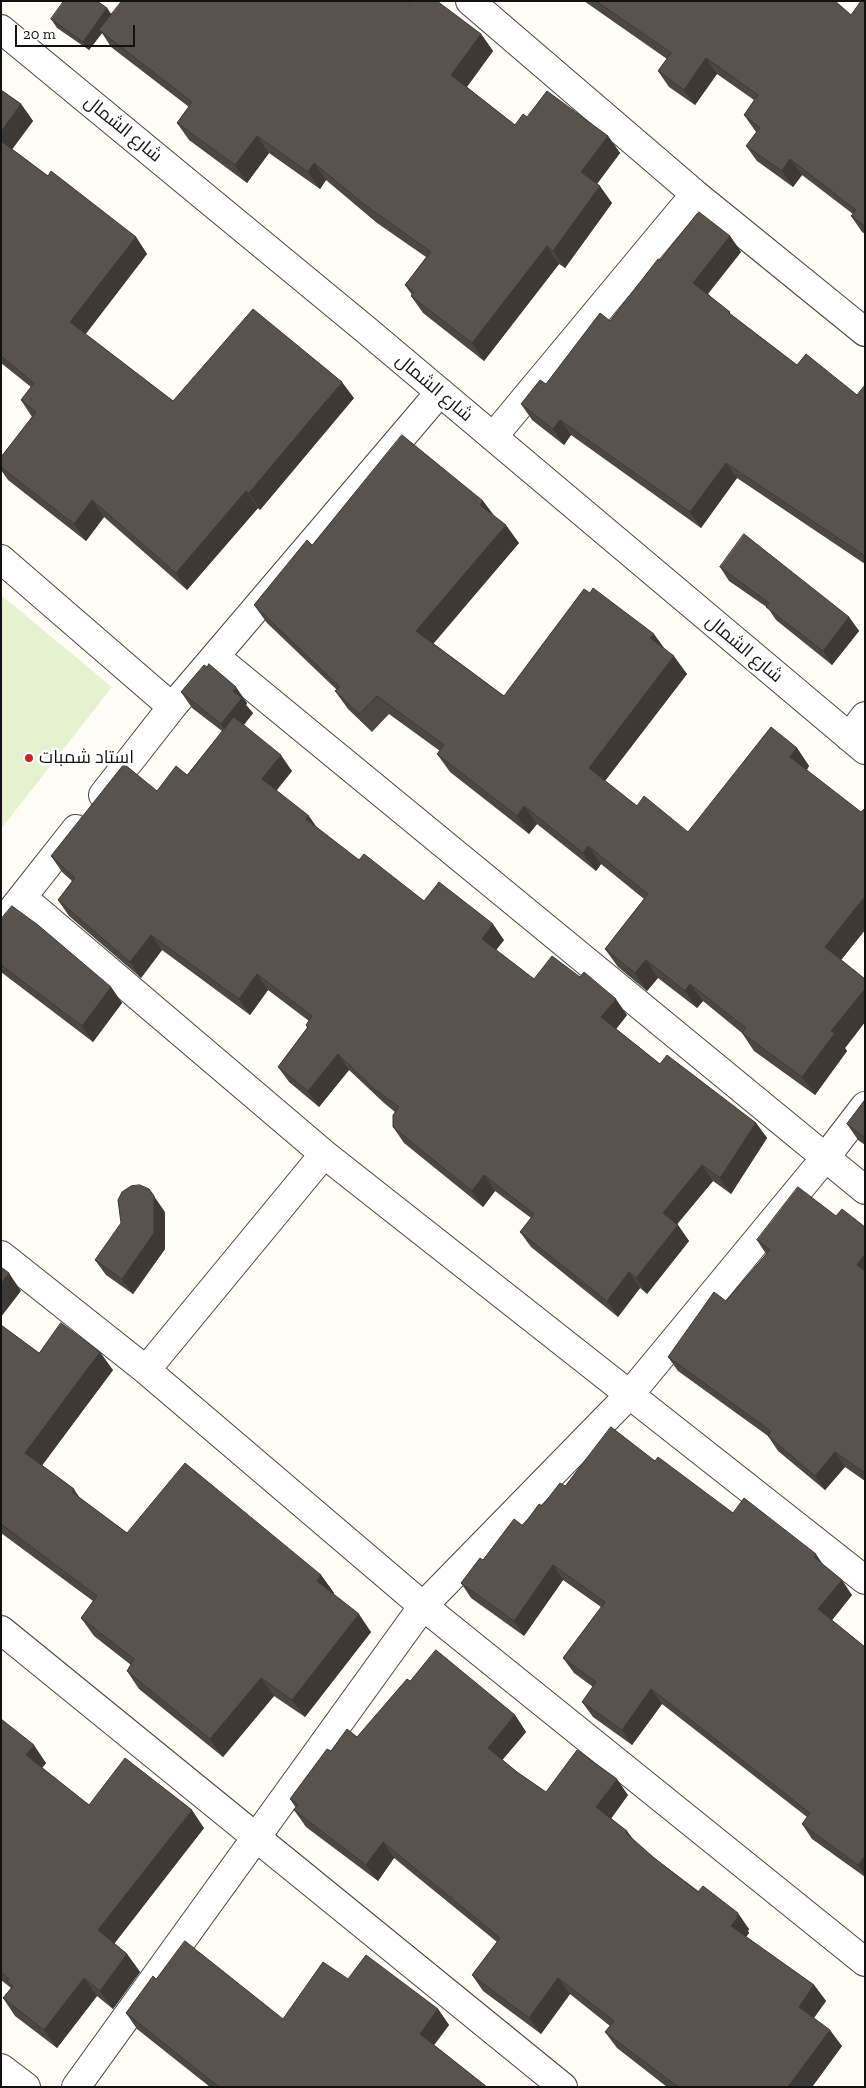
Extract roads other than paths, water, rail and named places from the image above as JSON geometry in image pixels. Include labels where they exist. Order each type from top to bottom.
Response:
[{"type":"street","points":[[470,1],[695,194],[865,332]]},
{"type":"street","name":"شارع الشمال","points":[[1,29],[493,438],[859,734]]},
{"type":"street","points":[[493,438],[695,194]]},
{"type":"street","points":[[1,924],[172,707],[440,392]]},
{"type":"street","points":[[1,559],[172,707]]},
{"type":"street","points":[[216,657],[865,1190]]},
{"type":"street","points":[[23,898],[324,1154],[865,1580]]},
{"type":"street","points":[[76,2087],[423,1606],[630,1394],[825,1158],[865,1106]]},
{"type":"street","points":[[146,1370],[324,1154]]},
{"type":"street","points":[[1,1255],[146,1370],[423,1606],[865,1962]]},
{"type":"street","points":[[1,1630],[563,2087]]},
{"type":"street","points":[[1,2068],[26,2087]]},
{"type":"place","name":"استاد شمبات","points":[[29,758]]}]
